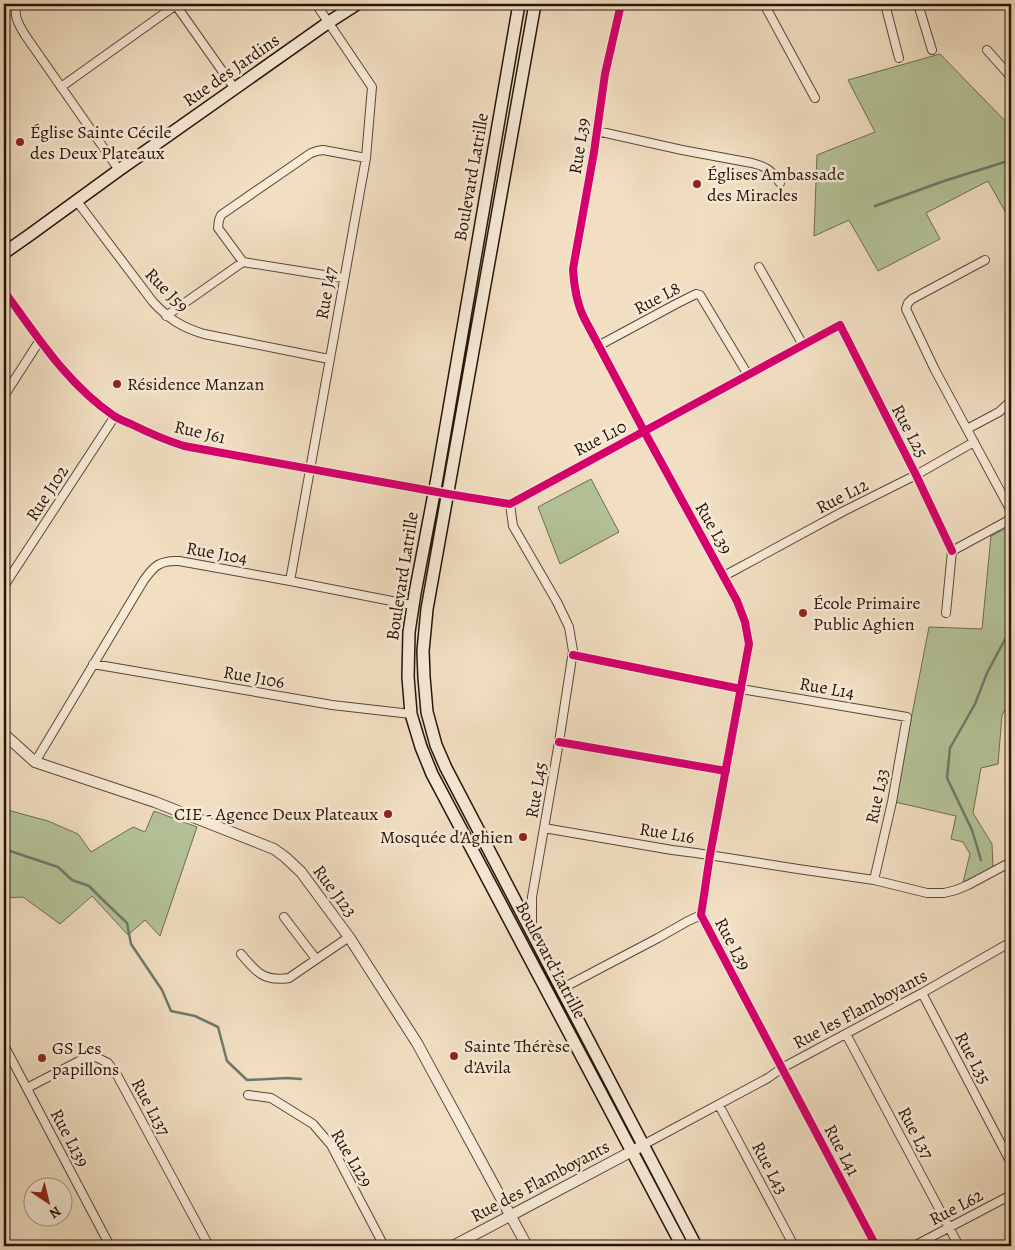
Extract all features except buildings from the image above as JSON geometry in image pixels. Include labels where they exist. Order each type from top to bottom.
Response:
[{"type":"main road","name":"Rue des Jardins","points":[[4,253],[76,200],[357,4]]},
{"type":"main road","name":"Boulevard Latrille","points":[[519,4],[434,492],[412,605],[408,650],[411,714],[432,774],[682,1246]]},
{"type":"main road","name":"Boulevard Latrille","points":[[535,4],[427,609],[423,651],[427,712],[436,745],[446,768],[696,1246]]},
{"type":"street","points":[[17,4],[15,9],[16,21],[119,170]]},
{"type":"street","points":[[61,87],[175,4],[235,89]]},
{"type":"street","name":"Rue J47","points":[[290,581],[366,158],[372,87],[316,4]]},
{"type":"street","name":"Rue L39","points":[[621,4],[605,74],[573,269],[574,288],[578,308],[742,612],[749,644],[710,855],[701,915],[782,1068]]},
{"type":"street","points":[[764,4],[815,98]]},
{"type":"street","points":[[885,4],[899,58]]},
{"type":"street","points":[[918,4],[932,50]]},
{"type":"street","points":[[987,50],[1011,77]]},
{"type":"street","points":[[597,131],[763,166],[769,169],[780,183]]},
{"type":"street","points":[[243,262],[218,228],[218,220],[221,215],[311,152],[323,150],[366,158]]},
{"type":"street","name":"Rue J59","points":[[76,200],[153,302],[166,316],[179,325],[204,334],[329,359]]},
{"type":"street","points":[[985,260],[912,299],[906,309],[935,370],[1011,511]]},
{"type":"street","points":[[166,316],[243,262],[344,278]]},
{"type":"street","points":[[760,267],[802,345]]},
{"type":"street","name":"Rue J61","points":[[4,291],[72,380],[115,416],[157,437],[184,446],[448,494]]},
{"type":"street","name":"Rue L8","points":[[598,346],[696,294],[700,295],[748,375]]},
{"type":"street","name":"Rue L10","points":[[510,504],[840,325]]},
{"type":"street","name":"Rue L25","points":[[840,325],[952,551]]},
{"type":"street","points":[[4,396],[40,340]]},
{"type":"street","points":[[966,429],[999,412],[1011,401]]},
{"type":"street","name":"Rue J102","points":[[4,586],[115,416]]},
{"type":"street","name":"Rue L12","points":[[724,576],[844,511],[916,475],[974,442]]},
{"type":"street","points":[[448,494],[510,504]]},
{"type":"street","name":"Rue L45","points":[[510,504],[513,526],[569,627],[573,653],[532,897],[532,935]]},
{"type":"street","points":[[946,613],[952,551],[1011,519]]},
{"type":"street","name":"Rue J104","points":[[35,762],[144,580],[152,569],[160,563],[169,560],[179,561],[412,605]]},
{"type":"street","name":"Rue L14","points":[[573,653],[741,689],[907,717]]},
{"type":"street","name":"Rue J106","points":[[93,664],[332,706],[411,714]]},
{"type":"street","name":"Rue L33","points":[[874,880],[892,802],[907,717]]},
{"type":"street","name":"Rue J123","points":[[4,734],[35,762],[155,802],[274,848],[301,872],[349,937],[417,1043],[527,1246]]},
{"type":"street","points":[[559,742],[726,771]]},
{"type":"street","name":"Rue L16","points":[[544,828],[672,850],[874,880],[927,894],[944,894],[968,885],[1011,862]]},
{"type":"street","points":[[561,989],[701,915]]},
{"type":"street","points":[[284,916],[316,959]]},
{"type":"street","points":[[241,954],[256,972],[266,977],[289,978],[349,937]]},
{"type":"street","name":"Rue les Flamboyants","points":[[643,1145],[768,1078],[782,1068],[922,994],[1011,942]]},
{"type":"street","name":"Rue L35","points":[[922,994],[1011,1163]]},
{"type":"street","name":"Rue L37","points":[[846,1034],[959,1246]]},
{"type":"street","name":"Rue L139","points":[[4,1045],[110,1246]]},
{"type":"street","name":"Rue L137","points":[[27,1088],[81,1060],[96,1057],[108,1063],[117,1075],[209,1246]]},
{"type":"street","name":"Rue L41","points":[[782,1068],[876,1246]]},
{"type":"street","name":"Rue L129","points":[[248,1095],[271,1098],[313,1124],[331,1145],[384,1246]]},
{"type":"street","name":"Rue L43","points":[[719,1105],[794,1246]]},
{"type":"street","name":"Rue des Flamboyants","points":[[453,1246],[643,1145]]},
{"type":"street","name":"Rue L62","points":[[914,1246],[1011,1195]]},
{"type":"green space","points":[[940,54],[1011,127],[1011,222],[988,181],[926,213],[940,239],[878,271],[849,220],[814,236],[817,155],[875,132],[848,80]]},
{"type":"green space","points":[[591,479],[619,532],[560,564],[538,507]]},
{"type":"green space","points":[[1011,526],[1011,700],[1002,715],[998,764],[981,768],[973,813],[992,844],[993,869],[963,882],[970,854],[963,842],[951,839],[956,816],[895,802],[929,627],[982,629],[991,536]]},
{"type":"green space","points":[[4,806],[11,811],[48,821],[78,834],[91,852],[133,827],[145,832],[154,811],[197,827],[160,936],[145,920],[128,935],[92,896],[60,924],[23,897],[4,898]]},
{"type":"waterway","points":[[875,206],[944,181],[1011,160]]},
{"type":"waterway","points":[[981,860],[972,830],[947,778],[950,748],[975,704],[987,673],[1011,628]]},
{"type":"waterway","points":[[4,849],[58,867],[72,880],[89,886],[127,923],[131,944],[162,990],[171,1011],[195,1016],[218,1027],[227,1061],[247,1080],[301,1079]]},
{"type":"cycle path","points":[[621,4],[605,74],[594,152],[573,269],[576,294],[584,318],[737,601],[745,622],[749,644],[710,855],[701,915],[876,1246]]},
{"type":"cycle path","points":[[4,291],[41,342],[82,389],[114,416],[157,436],[184,446],[510,504],[840,325],[952,551]]},
{"type":"cycle path","points":[[573,655],[741,689]]},
{"type":"cycle path","points":[[559,742],[726,771]]},
{"type":"place","name":"Église Sainte Cécile des Deux Plateaux","points":[[20,142]]},
{"type":"place","name":"Églises Ambassade des Miracles","points":[[697,184]]},
{"type":"place","name":"Résidence Manzan","points":[[117,384]]},
{"type":"place","name":"École Primaire Public Aghien","points":[[803,613]]},
{"type":"place","name":"CIE - Agence Deux Plateaux","points":[[388,814]]},
{"type":"place","name":"Mosquée d'Aghien","points":[[523,837]]},
{"type":"place","name":"Sainte Thérèse d’Avila","points":[[454,1056]]},
{"type":"place","name":"GS Les papillons","points":[[42,1058]]}]
